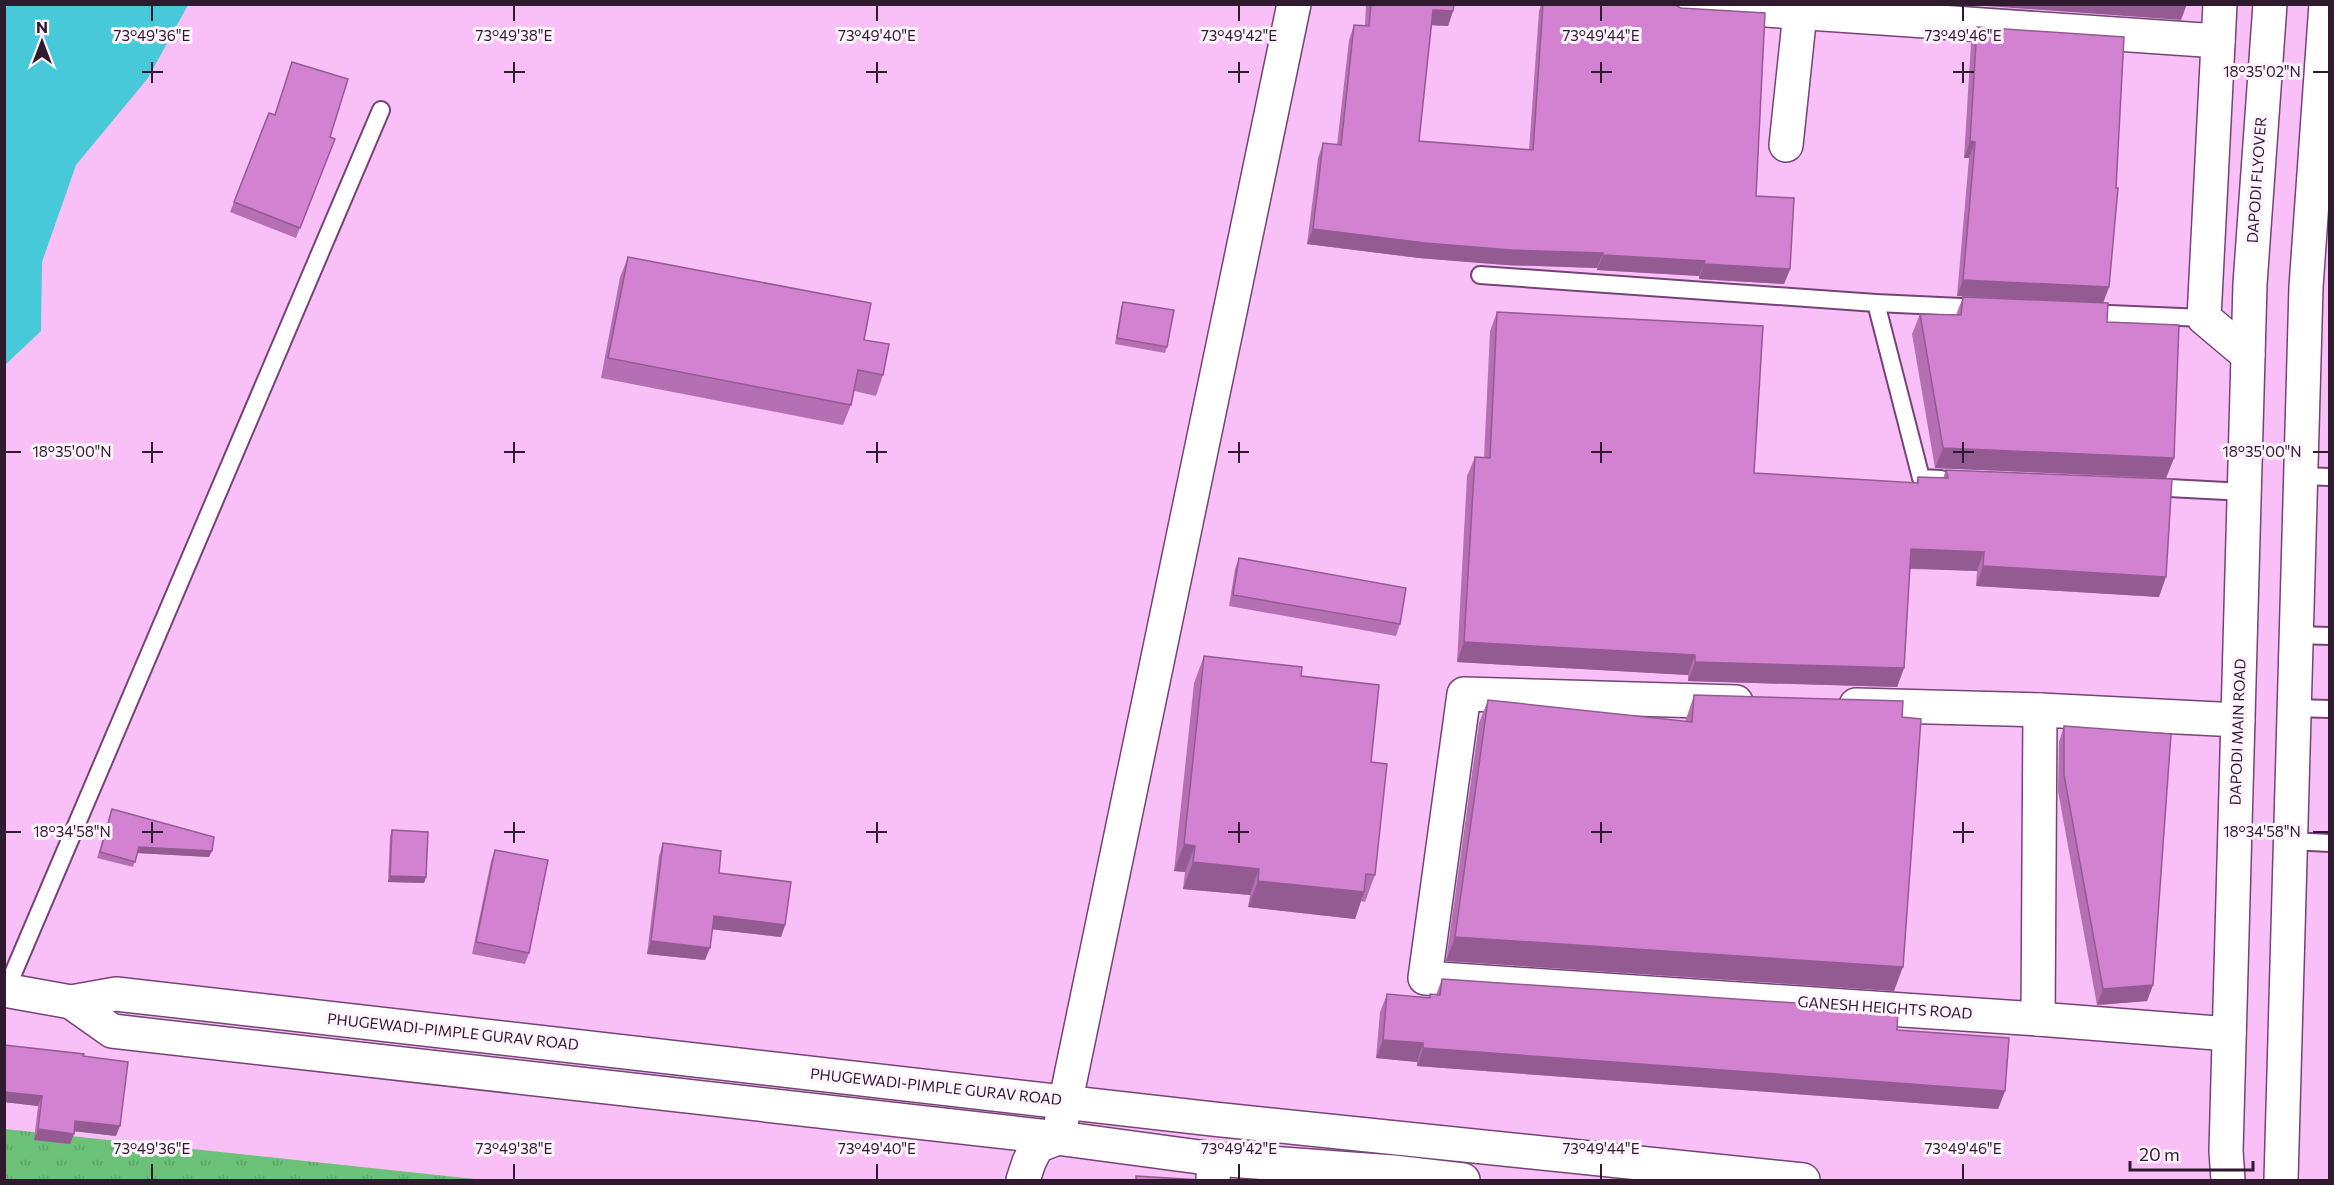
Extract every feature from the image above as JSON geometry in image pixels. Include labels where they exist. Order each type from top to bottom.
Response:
[{"type":"street","points":[[1023,1180],[1037,1146],[1058,1138],[1294,4]]},
{"type":"street","points":[[1677,4],[1760,7],[1800,13],[2218,41]]},
{"type":"street","points":[[2220,4],[2204,318],[2248,355]]},
{"type":"street","name":"DAPODI FLYOVER","points":[[2248,355],[2250,284],[2270,4]]},
{"type":"street","points":[[2281,1180],[2296,635],[2315,476],[2317,351],[2306,287],[2326,4]]},
{"type":"street","points":[[1786,145],[1800,13]]},
{"type":"street","name":"DAPODI MAIN ROAD","points":[[2228,1180],[2226,1151],[2248,355]]},
{"type":"street","name":"GANESH HEIGHTS ROAD","points":[[1769,703],[1464,694],[1425,978],[2038,1018],[2229,1034]]},
{"type":"street","points":[[1828,704],[2040,710],[2238,720]]},
{"type":"street","points":[[2038,1018],[2040,710]]},
{"type":"street","name":"PHUGEWADI-PIMPLE GURAV ROAD","points":[[5,990],[71,1002],[116,994],[1066,1102],[1794,1180]]},
{"type":"street","name":"PHUGEWADI-PIMPLE GURAV ROAD","points":[[71,1002],[112,1031],[1058,1138],[1214,1170],[1463,1180]]},
{"type":"lane","points":[[5,990],[381,110]]},
{"type":"lane","points":[[1480,275],[1876,303],[1993,308]]},
{"type":"lane","points":[[1876,303],[1921,478],[1955,479]]},
{"type":"lane","points":[[2074,312],[2204,318]]},
{"type":"lane","points":[[2128,486],[2245,492]]},
{"type":"lane","points":[[2296,635],[2330,636]]},
{"type":"lane","points":[[2294,708],[2330,709]]},
{"type":"lane","points":[[2290,842],[2330,843]]},
{"type":"green space","points":[[5,1129],[484,1180],[5,1180]]},
{"type":"shaded area","points":[[5,4],[188,5],[148,78],[76,165],[42,262],[41,331],[5,365]]},
{"type":"building","points":[[1371,4],[1454,4],[1453,11],[1433,10],[1419,141],[1533,150],[1543,4],[1673,4],[1681,8],[1765,13],[1756,196],[1794,198],[1790,269],[1704,264],[1705,261],[1603,255],[1603,253],[1511,250],[1425,243],[1313,229],[1323,143],[1341,145],[1354,25],[1369,26]]},
{"type":"building","points":[[1977,27],[2124,37],[2116,188],[2118,188],[2109,287],[1963,280],[1975,142],[1970,141]]},
{"type":"building","points":[[292,62],[348,79],[330,137],[335,139],[300,228],[234,202],[269,113],[275,115]]},
{"type":"building","points":[[628,257],[871,303],[864,340],[889,344],[883,375],[858,370],[851,405],[608,358]]},
{"type":"building","points":[[1963,297],[2108,303],[2107,322],[2179,325],[2174,458],[1943,448],[1920,314],[1961,315]]},
{"type":"building","points":[[1123,302],[1174,310],[1167,347],[1117,338]]},
{"type":"building","points":[[1497,312],[1763,326],[1754,473],[1918,483],[1918,477],[1948,478],[1946,470],[2172,479],[2166,577],[1983,566],[1984,552],[1911,549],[1904,668],[1695,662],[1695,655],[1464,642],[1475,457],[1490,458]]},
{"type":"building","points":[[1239,558],[1406,588],[1400,624],[1233,595]]},
{"type":"building","points":[[1204,656],[1302,667],[1301,676],[1379,685],[1371,762],[1387,764],[1375,875],[1366,874],[1364,892],[1258,881],[1259,869],[1193,862],[1195,846],[1184,844]]},
{"type":"building","points":[[1694,695],[1903,701],[1902,717],[1921,719],[1903,967],[1455,937],[1488,700],[1692,722]]},
{"type":"building","points":[[2064,726],[2171,734],[2153,985],[2103,989],[2064,775]]},
{"type":"building","points":[[112,809],[214,837],[212,851],[139,847],[135,862],[100,852]]},
{"type":"building","points":[[392,830],[428,832],[426,877],[390,876]]},
{"type":"building","points":[[663,843],[721,851],[719,873],[791,882],[785,925],[714,916],[710,948],[651,941]]},
{"type":"building","points":[[495,850],[548,860],[529,953],[476,942]]},
{"type":"building","points":[[1442,979],[1898,1010],[1897,1030],[2009,1038],[2005,1091],[1423,1048],[1423,1043],[1383,1040],[1387,994],[1430,998],[1430,994],[1440,995]]},
{"type":"building","points":[[4,1045],[84,1054],[83,1056],[128,1062],[120,1126],[75,1121],[74,1134],[38,1129],[42,1096],[4,1092]]},
{"type":"building","points":[[1136,1176],[1201,1180],[1136,1180]]}]
